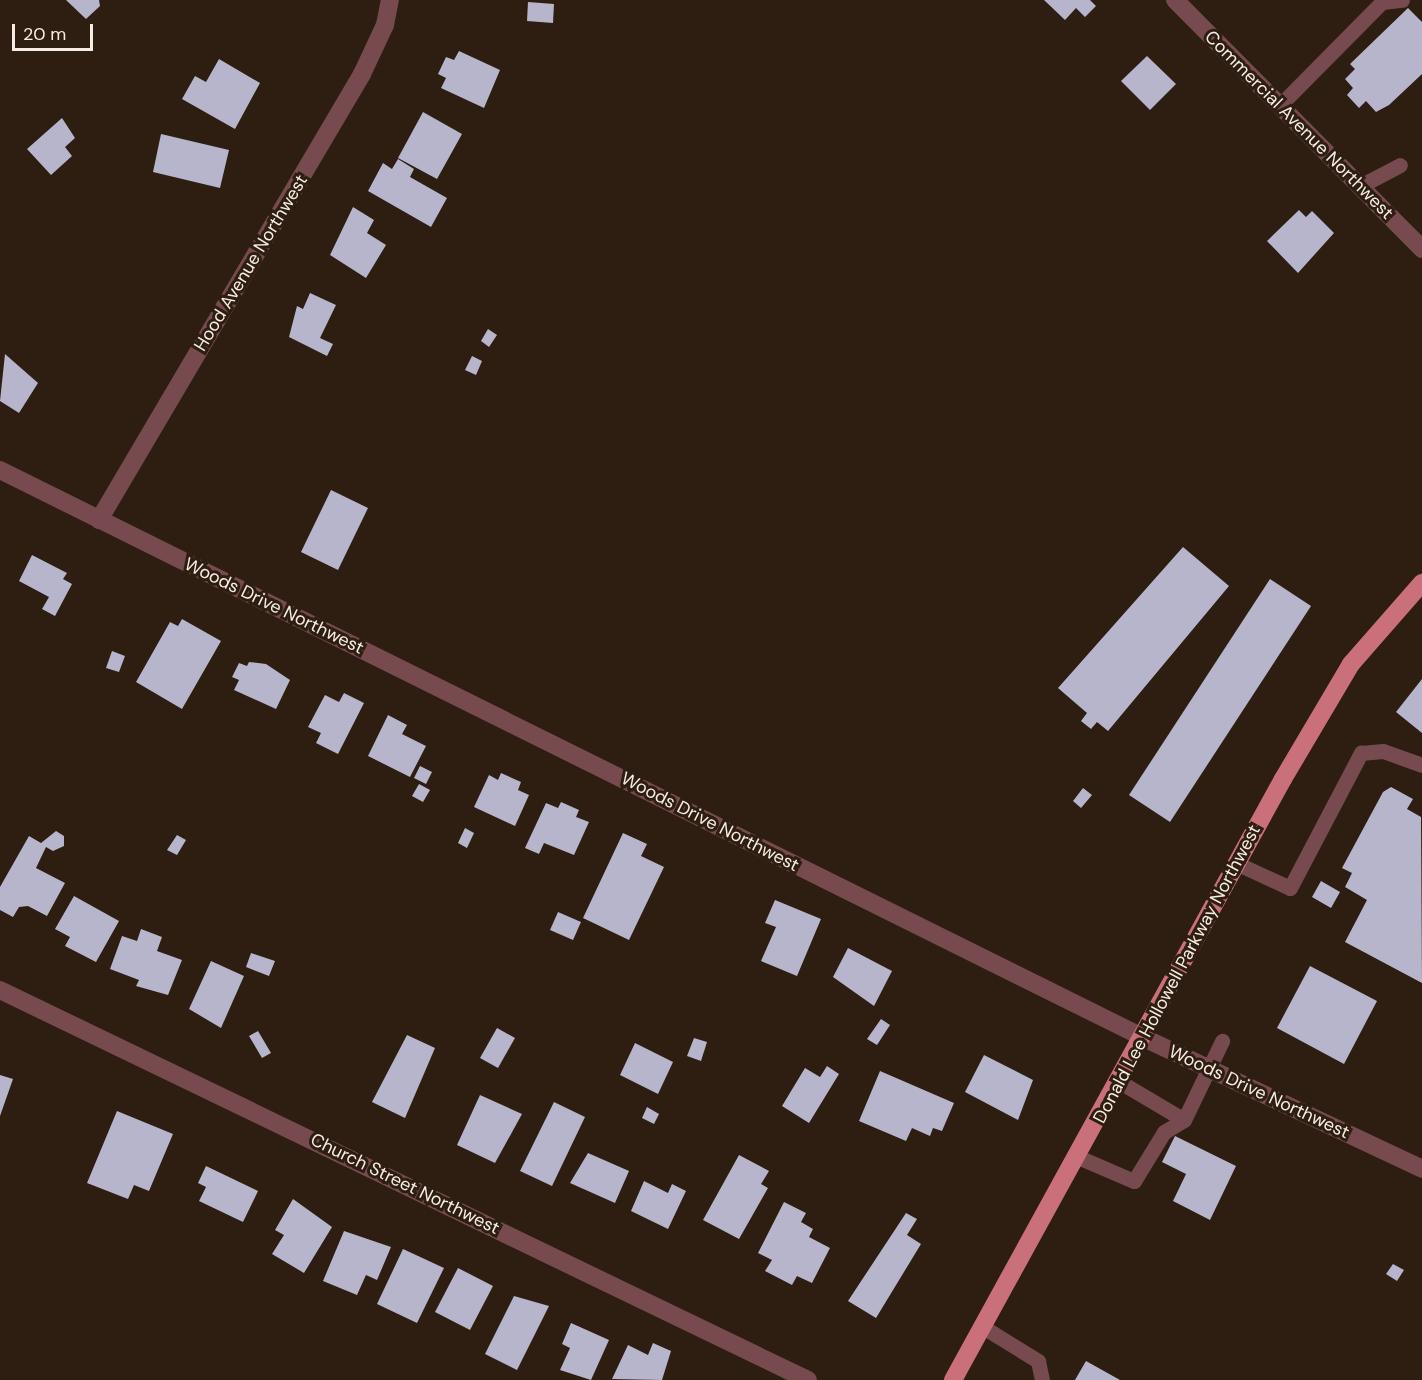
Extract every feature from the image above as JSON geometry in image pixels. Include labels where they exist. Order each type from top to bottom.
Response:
[{"type":"main road","name":"Donald Lee Hollowell Parkway Northwest","points":[[953,1380],[1351,664],[1422,583]]},
{"type":"street","name":"Hood Avenue Northwest","points":[[99,520],[362,74],[385,25],[390,0]]},
{"type":"street","name":"Commercial Avenue Northwest","points":[[1175,0],[1422,249]]},
{"type":"street","name":"Woods Drive Northwest","points":[[0,470],[1144,1038],[1422,1169]]},
{"type":"street","name":"Church Street Northwest","points":[[0,990],[808,1380]]},
{"type":"lane","points":[[1280,105],[1382,2],[1402,0]]},
{"type":"lane","points":[[1360,186],[1400,165]]},
{"type":"lane","points":[[1238,864],[1290,888],[1361,753],[1383,751],[1422,765]]},
{"type":"lane","points":[[1078,1157],[1134,1181],[1164,1132],[1184,1120],[1207,1068],[1222,1041]]},
{"type":"lane","points":[[1120,1082],[1184,1120]]},
{"type":"lane","points":[[983,1327],[1038,1360],[1042,1380]]},
{"type":"building","points":[[66,0],[99,0],[100,6],[86,19]]},
{"type":"building","points":[[1044,0],[1090,0],[1096,6],[1085,17],[1076,8],[1065,20]]},
{"type":"building","points":[[528,2],[554,4],[553,23],[527,21]]},
{"type":"building","points":[[1408,8],[1422,22],[1422,74],[1389,105],[1376,112],[1366,101],[1359,108],[1347,95],[1353,88],[1345,79],[1355,69],[1350,64]]},
{"type":"building","points":[[459,51],[500,70],[484,108],[441,88],[446,78],[438,74],[446,57],[454,60]]},
{"type":"building","points":[[1147,56],[1176,84],[1150,110],[1121,81]]},
{"type":"building","points":[[219,59],[260,83],[235,129],[182,99],[195,76],[206,82]]},
{"type":"building","points":[[423,112],[462,134],[437,179],[398,158]]},
{"type":"building","points":[[62,118],[75,138],[65,147],[72,156],[51,175],[27,149]]},
{"type":"building","points":[[161,134],[229,150],[220,188],[153,172]]},
{"type":"building","points":[[398,159],[414,169],[410,177],[447,198],[431,227],[368,191],[383,163],[392,169]]},
{"type":"building","points":[[353,207],[374,220],[367,233],[386,245],[366,278],[330,255]]},
{"type":"building","points":[[1299,210],[1306,217],[1312,211],[1334,233],[1298,273],[1267,241]]},
{"type":"building","points":[[310,293],[336,305],[320,338],[333,344],[327,356],[289,337],[297,306],[303,309]]},
{"type":"building","points":[[488,329],[497,335],[489,347],[481,341]]},
{"type":"building","points":[[5,354],[38,383],[19,413],[0,401]]},
{"type":"building","points":[[472,356],[482,361],[476,375],[465,370]]},
{"type":"building","points":[[331,490],[368,508],[338,570],[301,552]]},
{"type":"building","points":[[1183,547],[1229,586],[1108,731],[1097,722],[1091,729],[1081,721],[1087,713],[1058,688]]},
{"type":"building","points":[[32,555],[67,573],[63,579],[72,584],[55,616],[42,609],[49,597],[19,581]]},
{"type":"building","points":[[1270,579],[1311,606],[1170,822],[1129,795]]},
{"type":"building","points":[[182,619],[221,641],[182,709],[136,682],[170,622],[178,626]]},
{"type":"building","points":[[112,651],[125,656],[119,672],[106,668]]},
{"type":"building","points":[[249,662],[266,664],[290,680],[276,709],[234,690],[239,680],[232,677],[239,663],[247,666]]},
{"type":"building","points":[[1422,679],[1422,733],[1396,712]]},
{"type":"building","points":[[344,693],[364,703],[338,754],[316,743],[321,733],[308,727],[325,695],[339,702]]},
{"type":"building","points":[[388,715],[407,725],[402,734],[426,746],[410,777],[368,756]]},
{"type":"building","points":[[420,766],[432,772],[426,784],[414,778]]},
{"type":"building","points":[[501,773],[521,782],[518,790],[529,795],[515,826],[474,807],[489,775],[498,780]]},
{"type":"building","points":[[419,784],[430,790],[423,802],[412,796]]},
{"type":"building","points":[[1391,787],[1413,799],[1407,809],[1421,817],[1422,983],[1345,942],[1367,900],[1345,887],[1352,873],[1342,868],[1383,792]]},
{"type":"building","points":[[1083,788],[1092,795],[1081,808],[1073,801]]},
{"type":"building","points":[[561,802],[579,810],[576,817],[589,822],[574,855],[544,843],[539,854],[525,848],[546,803],[558,808]]},
{"type":"building","points":[[465,828],[474,833],[467,848],[458,843]]},
{"type":"building","points":[[56,831],[64,836],[64,846],[53,851],[46,847],[36,868],[65,883],[47,916],[28,906],[19,907],[13,917],[0,910],[0,887],[29,836],[41,843]]},
{"type":"building","points":[[623,833],[647,844],[641,856],[664,867],[629,940],[583,918]]},
{"type":"building","points":[[177,835],[186,840],[177,855],[167,850]]},
{"type":"building","points":[[1321,881],[1340,892],[1331,908],[1312,897]]},
{"type":"building","points":[[74,896],[119,921],[96,962],[65,946],[70,937],[55,929]]},
{"type":"building","points":[[775,900],[821,919],[797,976],[761,961],[776,927],[765,923]]},
{"type":"building","points":[[558,912],[581,922],[573,940],[550,930]]},
{"type":"building","points":[[141,929],[162,937],[157,951],[182,960],[168,995],[136,986],[139,980],[110,969],[122,936],[137,941]]},
{"type":"building","points":[[848,948],[892,971],[874,1006],[833,977]]},
{"type":"building","points":[[251,953],[275,961],[269,976],[246,967]]},
{"type":"building","points":[[211,961],[244,976],[221,1028],[189,1009]]},
{"type":"building","points":[[1310,966],[1377,1001],[1344,1064],[1277,1028]]},
{"type":"building","points":[[881,1019],[890,1025],[877,1045],[867,1039]]},
{"type":"building","points":[[497,1028],[515,1038],[498,1068],[480,1058]]},
{"type":"building","points":[[258,1031],[271,1053],[262,1058],[249,1036]]},
{"type":"building","points":[[407,1035],[435,1048],[405,1118],[372,1102]]},
{"type":"building","points":[[694,1038],[707,1042],[701,1061],[687,1056]]},
{"type":"building","points":[[635,1043],[673,1062],[658,1094],[620,1075]]},
{"type":"building","points":[[984,1055],[1033,1080],[1018,1120],[965,1092]]},
{"type":"building","points":[[827,1066],[839,1074],[809,1123],[782,1106],[805,1068],[820,1077]]},
{"type":"building","points":[[880,1071],[954,1103],[942,1131],[933,1128],[930,1136],[912,1128],[906,1141],[859,1121]]},
{"type":"building","points":[[0,1075],[13,1079],[0,1116]]},
{"type":"building","points":[[480,1095],[522,1114],[495,1163],[457,1145]]},
{"type":"building","points":[[554,1102],[585,1117],[552,1186],[520,1171]]},
{"type":"building","points":[[647,1107],[659,1114],[654,1124],[642,1118]]},
{"type":"building","points":[[117,1111],[173,1134],[149,1191],[134,1185],[128,1199],[87,1183]]},
{"type":"building","points":[[1175,1136],[1236,1166],[1210,1220],[1173,1201],[1186,1174],[1162,1162]]},
{"type":"building","points":[[588,1153],[629,1171],[615,1203],[570,1183]]},
{"type":"building","points":[[739,1155],[769,1171],[761,1184],[768,1188],[739,1239],[703,1220]]},
{"type":"building","points":[[206,1166],[258,1191],[243,1222],[199,1201],[206,1187],[198,1183]]},
{"type":"building","points":[[644,1181],[668,1193],[672,1184],[686,1191],[668,1229],[631,1211]]},
{"type":"building","points":[[293,1199],[332,1227],[304,1273],[272,1254],[284,1235],[275,1230]]},
{"type":"building","points":[[784,1202],[806,1213],[801,1222],[813,1229],[809,1237],[830,1248],[812,1283],[797,1276],[792,1285],[765,1271],[772,1260],[758,1253]]},
{"type":"building","points":[[906,1213],[917,1219],[907,1235],[921,1244],[876,1318],[848,1301]]},
{"type":"building","points":[[344,1231],[391,1247],[377,1280],[366,1275],[357,1295],[323,1281]]},
{"type":"building","points":[[403,1249],[444,1268],[417,1323],[377,1304]]},
{"type":"building","points":[[1393,1264],[1404,1270],[1397,1281],[1386,1274]]},
{"type":"building","points":[[458,1268],[493,1286],[470,1330],[435,1312]]},
{"type":"building","points":[[514,1296],[549,1306],[517,1370],[485,1354]]},
{"type":"building","points":[[571,1323],[609,1340],[591,1380],[560,1370],[570,1348],[562,1344]]},
{"type":"building","points":[[653,1343],[671,1351],[662,1380],[612,1379],[628,1345],[648,1355]]},
{"type":"building","points":[[1086,1361],[1120,1380],[1075,1380]]}]
